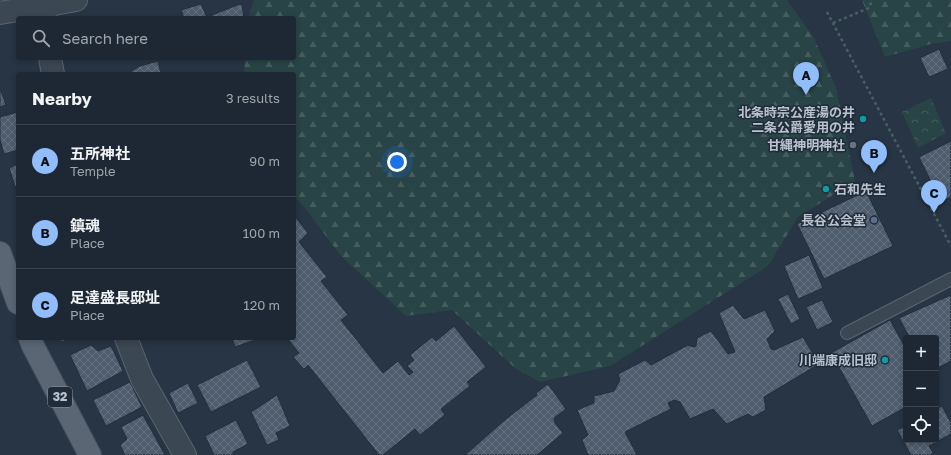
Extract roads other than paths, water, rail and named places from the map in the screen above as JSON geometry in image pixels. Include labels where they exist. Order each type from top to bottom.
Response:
[{"type":"main road","points":[[0,253],[16,297]]},
{"type":"main road","name":"32","points":[[31,340],[90,455]]},
{"type":"street","points":[[0,13],[44,8],[76,0]]},
{"type":"street","points":[[50,60],[53,72]]},
{"type":"street","points":[[127,340],[142,379],[185,455]]},
{"type":"lane","points":[[847,333],[951,279]]},
{"type":"place","name":"五所神社","points":[[806,95]]},
{"type":"place","name":"北条時宗公産湯の井 二条公爵愛用の井","points":[[863,119]]},
{"type":"place","name":"甘縄神明神社","points":[[853,145]]},
{"type":"place","name":"鎮魂","points":[[874,173]]},
{"type":"place","name":"石和先生","points":[[826,189]]},
{"type":"place","name":"足達盛長邸址","points":[[934,213]]},
{"type":"place","name":"長谷公会堂","points":[[874,220]]},
{"type":"place","name":"川端康成旧邸","points":[[885,360]]}]
